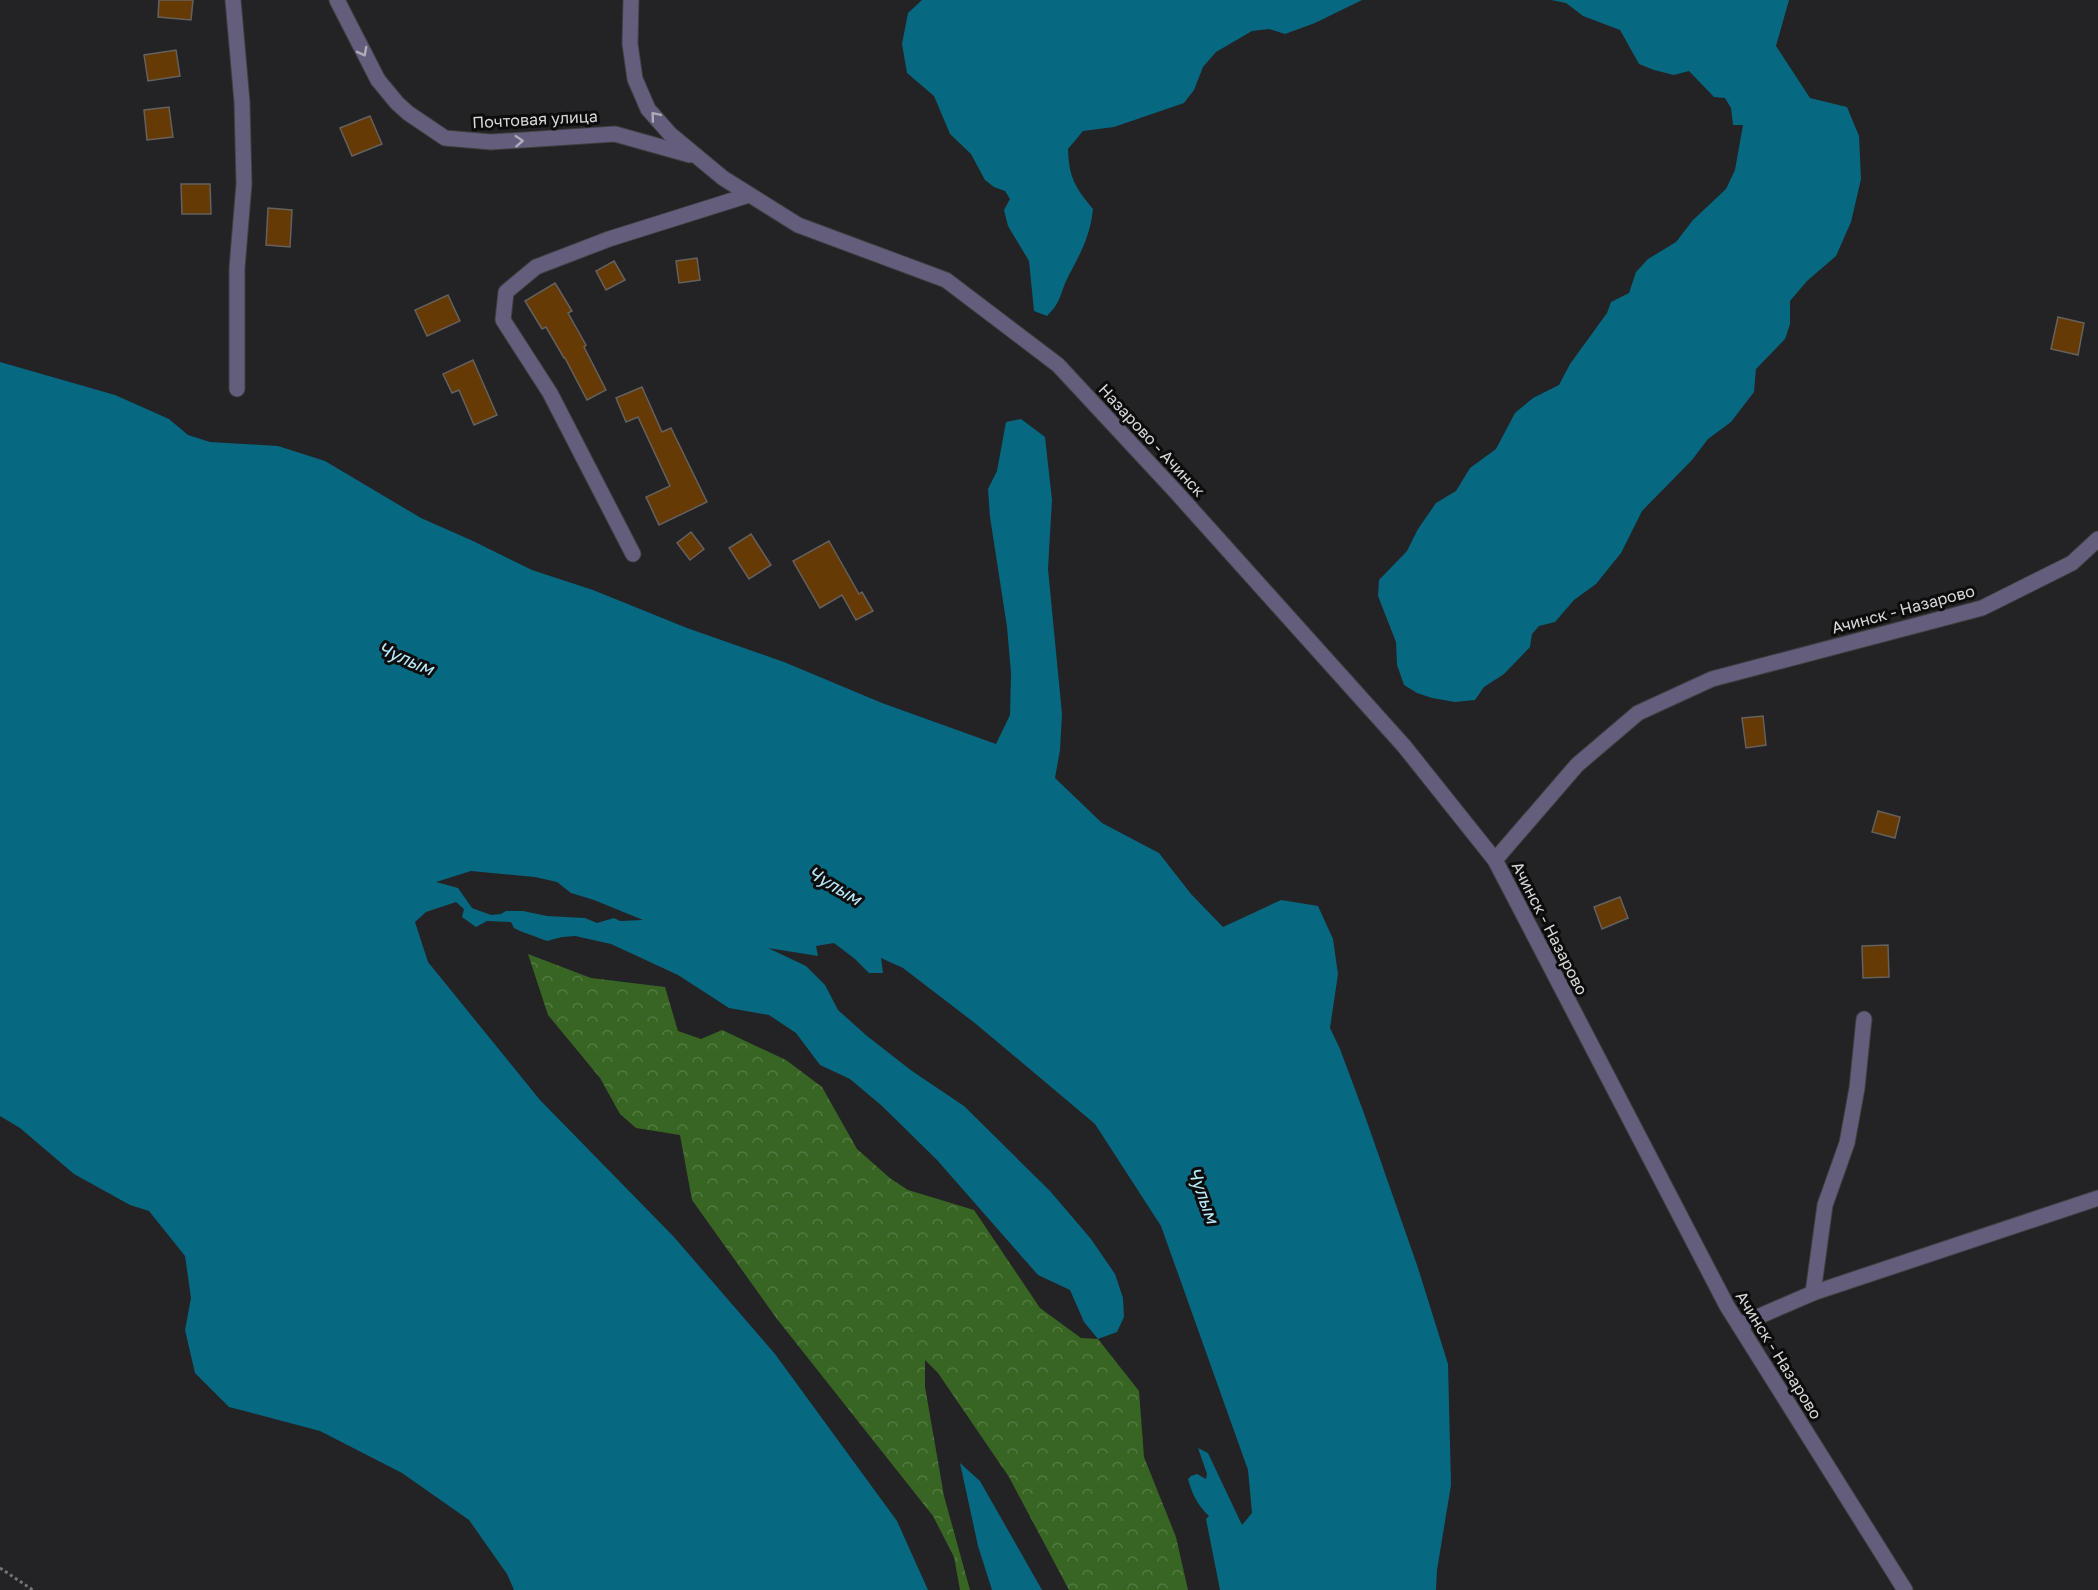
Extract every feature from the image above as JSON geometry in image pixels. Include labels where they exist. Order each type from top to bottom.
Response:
[{"type":"street","points":[[233,0],[242,102],[244,184],[237,268],[237,388]]},
{"type":"street","name":"Почтовая улица","points":[[337,0],[378,80],[397,103],[420,122],[445,138],[499,142],[615,134],[696,157]]},
{"type":"street","name":"Назарово - Ачинск","points":[[631,0],[630,44],[635,79],[648,109],[670,134],[723,178],[798,225],[946,280],[1058,365],[1176,492],[1404,746],[1495,860]]},
{"type":"street","points":[[633,554],[550,393],[503,320],[506,292],[536,267],[609,239],[749,195]]},
{"type":"street","name":"Ачинск - Назарово","points":[[1905,1590],[1722,1296],[1495,860],[1577,765],[1638,712],[1712,679],[1982,608],[2072,562],[2098,539]]},
{"type":"street","points":[[1813,1293],[1825,1205],[1847,1143],[1857,1088],[1864,1019]]},
{"type":"street","points":[[1739,1325],[1813,1293],[2098,1198]]},
{"type":"path","points":[[0,1568],[33,1590]]},
{"type":"green space","points":[[528,954],[591,978],[665,987],[678,1031],[701,1039],[722,1030],[786,1060],[822,1087],[857,1149],[891,1179],[908,1190],[974,1210],[1040,1308],[1081,1338],[1098,1339],[1139,1391],[1144,1457],[1176,1537],[1188,1590],[1069,1590],[1009,1477],[938,1373],[925,1360],[925,1387],[944,1496],[970,1590],[960,1590],[954,1557],[933,1516],[777,1319],[692,1200],[680,1135],[636,1128],[620,1114],[600,1078],[548,1015]]},
{"type":"water","points":[[922,0],[1362,0],[1315,23],[1285,34],[1269,29],[1252,31],[1216,52],[1203,67],[1194,90],[1184,103],[1114,127],[1083,131],[1068,149],[1069,159],[1074,182],[1093,209],[1092,219],[1084,244],[1058,301],[1047,316],[1034,311],[1029,261],[1008,226],[1004,210],[1010,199],[1005,191],[985,180],[971,154],[950,134],[934,96],[907,73],[902,44],[908,13]]},
{"type":"water","points":[[1551,0],[1789,0],[1776,46],[1810,98],[1847,107],[1859,136],[1861,179],[1851,222],[1836,256],[1807,281],[1790,301],[1790,324],[1785,339],[1756,369],[1754,392],[1731,422],[1708,439],[1692,460],[1642,511],[1621,553],[1596,584],[1574,600],[1555,622],[1539,626],[1532,634],[1530,647],[1504,674],[1484,687],[1475,700],[1455,702],[1417,693],[1404,685],[1397,665],[1396,642],[1378,596],[1379,580],[1407,551],[1418,529],[1436,503],[1456,491],[1470,468],[1496,449],[1515,413],[1533,398],[1559,385],[1570,364],[1607,313],[1611,302],[1629,293],[1636,272],[1648,259],[1676,242],[1693,220],[1726,189],[1735,170],[1743,125],[1733,125],[1731,108],[1725,98],[1714,97],[1689,71],[1674,75],[1639,64],[1620,30],[1583,16],[1566,3]]},
{"type":"water","name":"Чулым","points":[[0,362],[115,395],[169,419],[188,435],[210,442],[278,446],[325,461],[421,518],[532,570],[593,590],[687,628],[784,662],[882,703],[996,744],[1010,715],[1011,673],[988,489],[997,471],[1006,422],[1021,419],[1045,437],[1052,500],[1048,569],[1062,714],[1060,750],[1055,778],[1102,823],[1159,853],[1191,894],[1223,927],[1281,900],[1318,906],[1333,939],[1338,974],[1330,1028],[1365,1116],[1418,1268],[1448,1364],[1451,1485],[1437,1570],[1436,1590],[1220,1590],[1206,1519],[1209,1516],[1196,1499],[1188,1479],[1197,1474],[1206,1479],[1207,1474],[1198,1448],[1208,1453],[1242,1525],[1252,1513],[1248,1470],[1161,1226],[1095,1124],[976,1024],[903,968],[881,958],[883,973],[869,973],[834,943],[816,946],[818,956],[768,948],[806,966],[825,985],[838,1010],[912,1071],[964,1106],[1050,1191],[1091,1239],[1115,1274],[1123,1298],[1124,1317],[1117,1332],[1098,1339],[1084,1322],[1070,1290],[1038,1275],[937,1160],[882,1106],[850,1079],[820,1065],[796,1033],[769,1015],[729,1008],[678,975],[611,944],[575,936],[547,941],[514,928],[511,922],[487,921],[476,927],[462,917],[464,909],[456,902],[426,912],[415,922],[428,962],[540,1100],[674,1237],[775,1354],[897,1521],[928,1590],[514,1590],[507,1574],[469,1520],[402,1473],[320,1431],[229,1407],[195,1373],[185,1330],[191,1298],[185,1256],[149,1211],[130,1205],[74,1174],[20,1128],[0,1116]],"holes":[[[471,871],[535,877],[557,882],[571,893],[643,920],[620,921],[614,918],[597,923],[585,918],[547,916],[523,911],[506,911],[491,915],[472,908],[458,888],[436,882]]]},
{"type":"water","points":[[960,1463],[980,1481],[1042,1590],[992,1590],[978,1546]]},
{"type":"building","points":[[159,0],[193,0],[191,20],[158,17]]},
{"type":"building","points":[[176,50],[180,76],[148,81],[144,55]]},
{"type":"building","points":[[169,107],[173,137],[147,140],[144,110]]},
{"type":"building","points":[[370,116],[382,144],[352,156],[340,128]]},
{"type":"building","points":[[181,184],[210,184],[211,214],[182,214]]},
{"type":"building","points":[[268,208],[292,210],[290,247],[266,245]]},
{"type":"building","points":[[697,258],[700,280],[679,283],[676,261]]},
{"type":"building","points":[[614,261],[625,280],[606,290],[596,271]]},
{"type":"building","points":[[555,283],[572,311],[568,313],[586,345],[584,347],[606,390],[587,400],[546,327],[542,329],[525,301]]},
{"type":"building","points":[[448,295],[460,321],[427,336],[415,310]]},
{"type":"building","points":[[2058,317],[2084,323],[2078,355],[2051,349]]},
{"type":"building","points":[[473,360],[497,415],[474,425],[459,390],[452,393],[443,374]]},
{"type":"building","points":[[642,387],[662,432],[671,428],[707,502],[659,525],[646,497],[670,486],[638,417],[626,422],[616,398]]},
{"type":"building","points":[[691,532],[704,549],[690,560],[677,543]]},
{"type":"building","points":[[751,534],[771,565],[749,579],[729,548]]},
{"type":"building","points":[[829,541],[859,594],[862,592],[873,611],[856,620],[842,595],[820,608],[793,561]]},
{"type":"building","points":[[1763,716],[1766,745],[1746,748],[1742,718]]},
{"type":"building","points":[[1878,811],[1900,817],[1895,838],[1872,832]]},
{"type":"building","points":[[1620,897],[1628,918],[1602,929],[1594,907]]},
{"type":"building","points":[[1888,945],[1889,977],[1863,978],[1862,946]]}]
